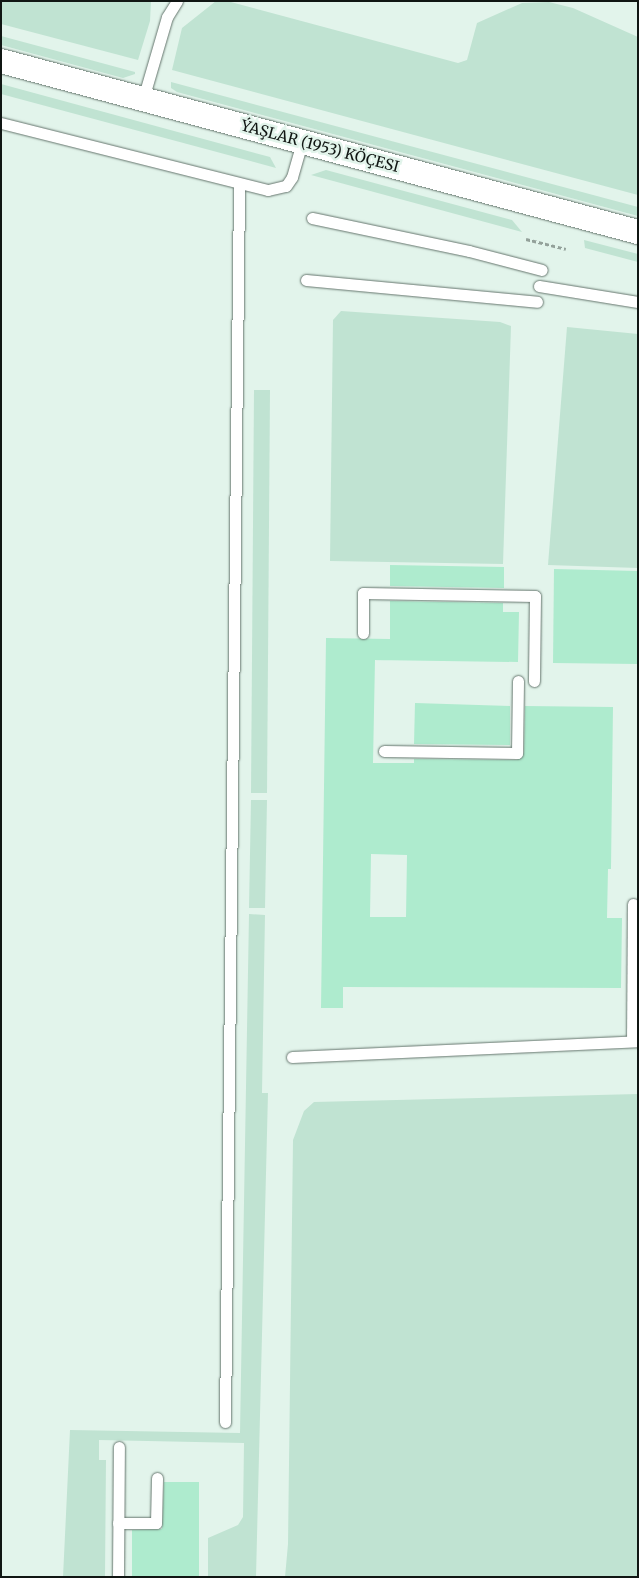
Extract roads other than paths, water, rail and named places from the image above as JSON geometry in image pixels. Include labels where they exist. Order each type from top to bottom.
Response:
[{"type":"street","name":"ÝAŞLAR (1953) KÖÇESI","points":[[1,61],[638,232]]},
{"type":"lane","points":[[143,99],[168,17],[177,1]]},
{"type":"lane","points":[[1,123],[239,184],[280,190],[292,177],[302,141]]},
{"type":"lane","points":[[225,1422],[239,184]]},
{"type":"lane","points":[[312,218],[469,251],[542,270]]},
{"type":"lane","points":[[306,280],[537,302]]},
{"type":"lane","points":[[539,286],[638,302]]},
{"type":"lane","points":[[363,633],[363,593],[535,596],[534,682]]},
{"type":"lane","points":[[384,751],[517,753],[518,682]]},
{"type":"lane","points":[[292,1057],[635,1041],[633,904]]},
{"type":"lane","points":[[118,1577],[119,1447]]},
{"type":"lane","points":[[118,1523],[156,1523],[157,1478]]}]
